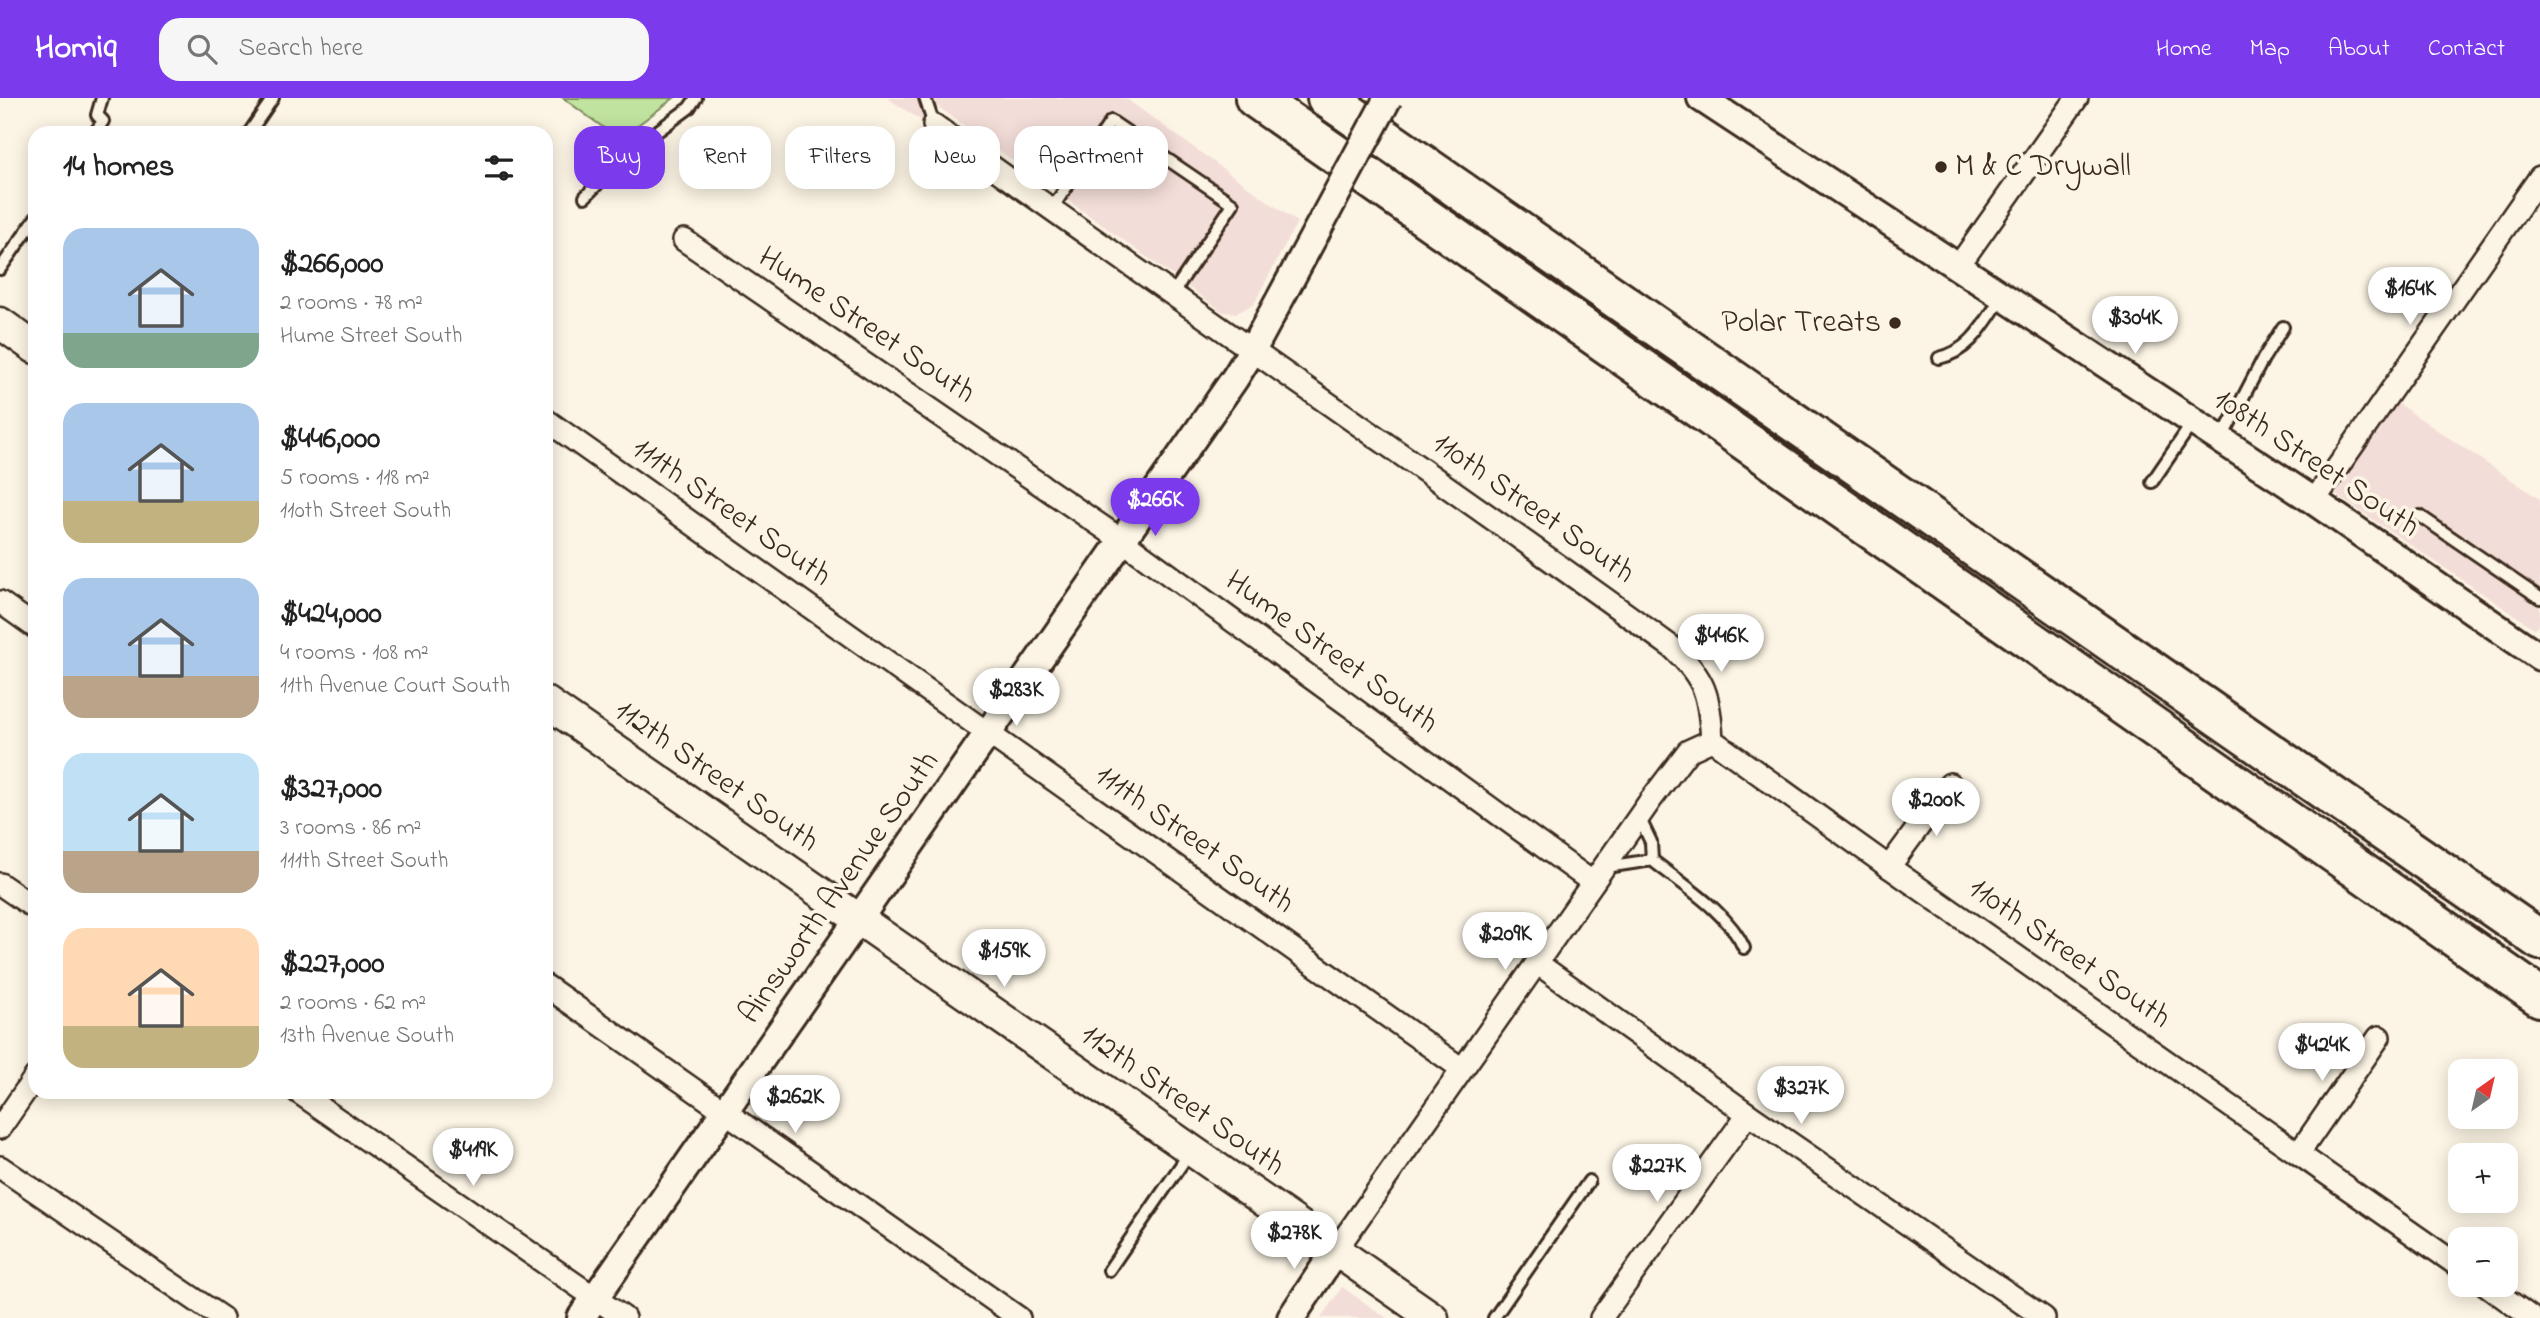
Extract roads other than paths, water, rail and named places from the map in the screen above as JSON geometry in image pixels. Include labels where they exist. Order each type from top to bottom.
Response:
[{"type":"highway","points":[[1255,98],[2540,997]]},
{"type":"highway","points":[[1326,98],[2540,940]]},
{"type":"main road","points":[[0,323],[28,343]]},
{"type":"main road","name":"112th Street South","points":[[553,707],[1433,1318]]},
{"type":"street","name":"Ainsworth Avenue South","points":[[588,1308],[1254,349],[1388,98]]},
{"type":"street","name":"108th Street South","points":[[1701,98],[2314,501],[2540,657]]},
{"type":"street","points":[[1957,268],[2077,98]]},
{"type":"street","name":"110th Street South","points":[[934,125],[1673,648],[1691,666],[1705,688],[1712,740],[2448,1259]]},
{"type":"street","points":[[2314,501],[2540,177]]},
{"type":"street","name":"Hume Street South","points":[[684,240],[1123,541],[1598,874]]},
{"type":"street","name":"111th Street South","points":[[553,425],[1462,1069]]},
{"type":"street","points":[[0,602],[28,622]]},
{"type":"street","points":[[1291,1318],[1639,817],[1688,751],[1712,740]]},
{"type":"street","points":[[1889,867],[1950,783]]},
{"type":"street","points":[[0,884],[28,903]]},
{"type":"street","points":[[1537,963],[1748,1114],[2045,1318]]},
{"type":"street","points":[[553,991],[1019,1318]]},
{"type":"street","points":[[2299,1153],[2379,1037]]},
{"type":"street","points":[[0,1128],[28,1087]]},
{"type":"street","points":[[307,1099],[588,1308],[624,1318]]},
{"type":"street","points":[[1601,1318],[1748,1114]]},
{"type":"street","points":[[0,1167],[222,1318]]},
{"type":"street","points":[[2502,1297],[2532,1318]]},
{"type":"lane","points":[[100,126],[103,121],[97,115],[102,98]]},
{"type":"lane","points":[[254,126],[273,98]]},
{"type":"lane","points":[[585,197],[629,152],[689,108],[696,98]]},
{"type":"lane","points":[[925,98],[934,125]]},
{"type":"lane","points":[[1051,210],[1111,121],[1211,189],[1233,204],[1173,293]]},
{"type":"lane","points":[[0,269],[28,229]]},
{"type":"lane","points":[[1939,358],[1955,354],[1969,343],[2002,297]]},
{"type":"lane","points":[[2221,440],[2263,359],[2283,327]]},
{"type":"lane","points":[[2152,482],[2193,422]]},
{"type":"lane","points":[[2420,516],[2540,598]]},
{"type":"lane","points":[[1639,817],[1651,842],[1652,860],[1725,919],[1738,934],[1744,948]]},
{"type":"lane","points":[[1598,874],[1652,860]]},
{"type":"lane","points":[[1109,1270],[1191,1149]]},
{"type":"lane","points":[[1494,1318],[1589,1181]]},
{"type":"place","name":"M & C Drywall","points":[[1941,167]]},
{"type":"place","name":"Polar Treats","points":[[1895,323]]}]
